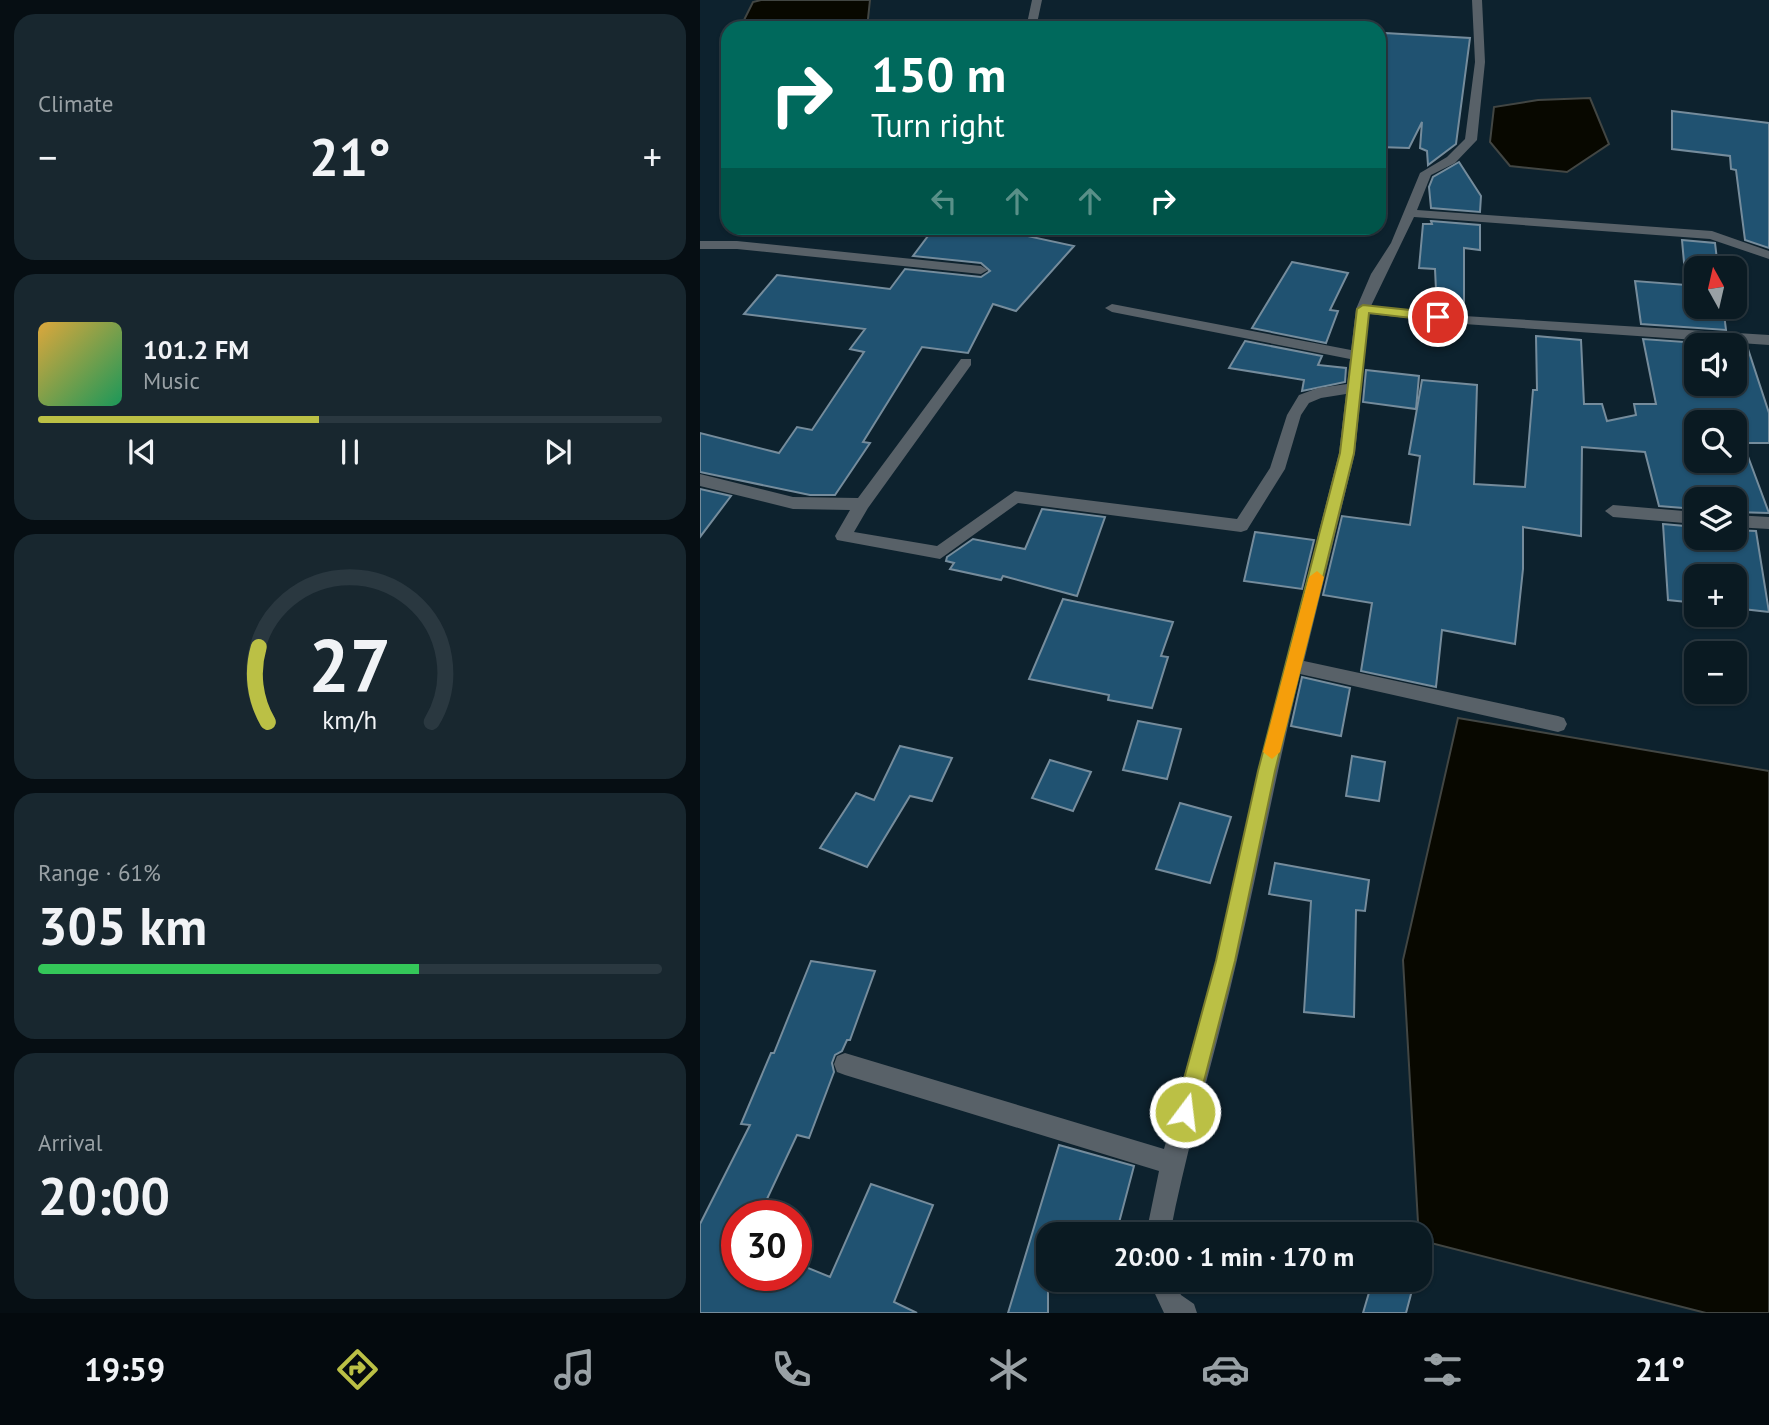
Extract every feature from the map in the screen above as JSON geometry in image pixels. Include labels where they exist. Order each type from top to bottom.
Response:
[{"type":"street","points":[[1032,21],[1037,0]]},
{"type":"street","points":[[1160,1222],[1172,1163],[1226,961],[1267,771],[1347,453],[1363,309],[1410,213],[1426,173],[1451,160],[1471,141],[1480,62],[1478,0]]},
{"type":"street","points":[[1410,213],[1712,235],[1769,255]]},
{"type":"street","points":[[700,245],[737,245],[981,270]]},
{"type":"street","points":[[1112,308],[1358,356]]},
{"type":"street","points":[[1363,309],[1518,324],[1769,340]]},
{"type":"street","points":[[966,362],[862,504],[843,536],[940,554],[1015,497],[1241,526],[1277,469],[1294,415],[1304,399],[1318,393],[1354,388]]},
{"type":"street","points":[[700,480],[793,503],[862,504]]},
{"type":"street","points":[[1613,511],[1684,517]]},
{"type":"street","points":[[1747,522],[1769,523]]},
{"type":"street","points":[[1295,666],[1558,724]]},
{"type":"street","points":[[845,1064],[1172,1163]]},
{"type":"street","points":[[1166,1292],[1172,1304],[1185,1313]]},
{"type":"shaded area","points":[[870,0],[868,21],[744,21],[753,2]]},
{"type":"shaded area","points":[[1590,98],[1609,144],[1567,172],[1510,166],[1490,142],[1494,107],[1538,100]]},
{"type":"shaded area","points":[[1458,718],[1769,771],[1769,1313],[1706,1313],[1432,1243],[1432,1222],[1418,1222],[1403,960]]},
{"type":"building","points":[[1386,33],[1470,38],[1456,144],[1428,165],[1427,151],[1420,148],[1422,122],[1409,148],[1386,147]]},
{"type":"building","points":[[1672,111],[1769,123],[1769,248],[1745,240],[1736,170],[1731,169],[1730,156],[1672,149]]},
{"type":"building","points":[[1459,162],[1481,196],[1480,212],[1431,208],[1429,187],[1433,177]]},
{"type":"building","points":[[1431,221],[1480,225],[1480,250],[1464,248],[1464,313],[1437,311],[1435,269],[1419,268],[1423,224],[1432,224]]},
{"type":"building","points":[[929,235],[1023,235],[1074,246],[1016,311],[993,304],[968,353],[922,347],[863,442],[870,443],[835,495],[810,495],[700,472],[700,433],[779,453],[797,427],[812,430],[864,352],[850,349],[865,329],[744,314],[777,275],[890,289],[905,269],[981,277],[990,271],[981,263],[913,256]]},
{"type":"building","points":[[1682,240],[1715,243],[1717,256],[1684,256],[1684,262]]},
{"type":"building","points":[[1292,262],[1348,273],[1330,310],[1338,311],[1326,343],[1252,328]]},
{"type":"building","points":[[1635,281],[1684,285],[1684,319],[1725,319],[1726,330],[1641,324]]},
{"type":"building","points":[[1536,336],[1581,340],[1584,404],[1602,404],[1607,421],[1636,415],[1634,404],[1656,404],[1643,339],[1684,342],[1684,396],[1747,396],[1747,346],[1769,413],[1769,443],[1747,443],[1747,410],[1684,410],[1684,473],[1747,473],[1747,454],[1769,513],[1747,512],[1747,487],[1684,487],[1684,508],[1659,506],[1645,452],[1582,447],[1581,536],[1523,527],[1523,569],[1515,644],[1442,630],[1436,687],[1361,671],[1372,603],[1323,595],[1342,516],[1410,525],[1420,456],[1409,454],[1422,380],[1477,385],[1474,484],[1525,487],[1533,390],[1537,390]]},
{"type":"building","points":[[1245,341],[1322,356],[1318,365],[1346,368],[1345,382],[1302,391],[1304,380],[1229,368]]},
{"type":"building","points":[[1366,370],[1419,376],[1416,409],[1363,402]]},
{"type":"building","points":[[700,489],[731,496],[700,537]]},
{"type":"building","points":[[1042,509],[1105,517],[1077,596],[1003,576],[1001,580],[950,569],[954,563],[946,561],[947,557],[973,539],[1025,549]]},
{"type":"building","points":[[1663,524],[1684,526],[1684,550],[1747,550],[1747,531],[1756,531],[1769,612],[1747,609],[1747,564],[1684,564],[1684,602],[1668,600]]},
{"type":"building","points":[[1255,532],[1314,540],[1302,589],[1244,581]]},
{"type":"building","points":[[1063,599],[1173,622],[1161,656],[1168,657],[1152,708],[1108,700],[1109,695],[1029,679]]},
{"type":"building","points":[[1302,677],[1350,688],[1341,736],[1291,726]]},
{"type":"building","points":[[1138,721],[1181,729],[1167,779],[1123,770]]},
{"type":"building","points":[[900,746],[952,758],[932,801],[910,796],[867,867],[820,848],[856,793],[874,800]]},
{"type":"building","points":[[1352,756],[1385,762],[1379,801],[1346,796]]},
{"type":"building","points":[[1050,760],[1091,772],[1073,811],[1032,798]]},
{"type":"building","points":[[1180,803],[1231,817],[1210,883],[1156,869]]},
{"type":"building","points":[[1275,863],[1369,880],[1365,911],[1356,910],[1354,1017],[1304,1012],[1311,901],[1269,894]]},
{"type":"building","points":[[811,961],[875,971],[850,1040],[847,1040],[842,1051],[835,1055],[832,1063],[834,1072],[809,1138],[797,1135],[767,1200],[721,1200],[721,1291],[812,1291],[812,1270],[830,1277],[871,1184],[933,1205],[894,1302],[917,1313],[700,1313],[700,1224],[750,1125],[741,1124],[771,1053],[774,1053]]},
{"type":"building","points":[[1059,1145],[1134,1166],[1119,1222],[1036,1222],[1036,1292],[1048,1292],[1048,1313],[1008,1313]]},
{"type":"building","points":[[1369,1292],[1412,1292],[1406,1313],[1363,1313]]},
{"type":"slow traffic","points":[[1272,752],[1317,577]]},
{"type":"route","points":[[1185,1112],[1226,961],[1267,771],[1347,453],[1363,309],[1438,317]]}]
